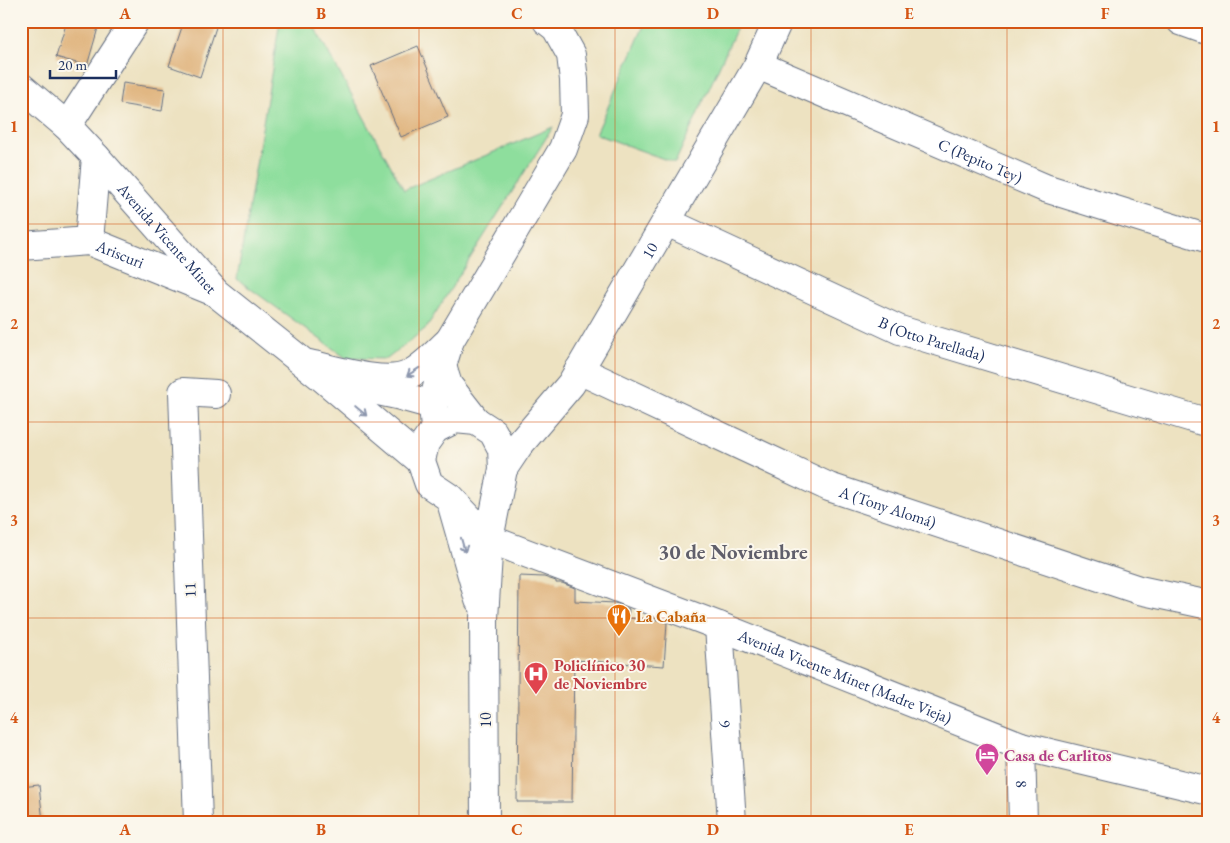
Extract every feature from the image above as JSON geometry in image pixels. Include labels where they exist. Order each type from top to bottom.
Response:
[{"type":"street","points":[[67,126],[135,21]]},
{"type":"street","points":[[490,539],[450,498],[429,484],[421,461],[434,417],[442,366],[450,340],[563,149],[575,115],[571,55],[556,28],[547,21]]},
{"type":"street","name":"10","points":[[484,618],[450,498],[472,499],[492,489],[519,445],[571,384],[758,65],[778,21]]},
{"type":"street","points":[[1181,21],[1209,31]]},
{"type":"street","name":"C (Pepito Tey)","points":[[758,65],[1045,188],[1209,239]]},
{"type":"street","name":"Avenida Vicente Minet","points":[[22,88],[67,126],[216,293],[324,379],[421,461]]},
{"type":"street","points":[[89,241],[96,157]]},
{"type":"street","name":"B (Otto Parellada)","points":[[667,222],[900,330],[1209,423]]},
{"type":"street","name":"Ariscuri","points":[[21,246],[89,241],[216,293]]},
{"type":"street","points":[[302,362],[378,379],[406,376],[418,369],[450,340]]},
{"type":"street","name":"10","points":[[442,366],[448,385],[476,421],[493,432],[502,449],[503,469],[490,539],[484,618],[485,822]]},
{"type":"street","name":"A (Tony Alomá)","points":[[580,370],[829,487],[1140,590],[1209,605]]},
{"type":"street","name":"Avenida Vicente Minet","points":[[324,379],[397,395],[434,417]]},
{"type":"street","name":"11","points":[[198,822],[183,392],[216,394]]},
{"type":"street","points":[[434,417],[476,421]]},
{"type":"street","name":"Avenida Vicente Minet (Madre Vieja)","points":[[490,539],[719,626],[1021,746],[1209,791]]},
{"type":"street","name":"9","points":[[719,626],[732,822]]},
{"type":"street","name":"8","points":[[1021,746],[1023,822]]},
{"type":"green space","points":[[280,21],[311,21],[404,190],[553,127],[426,328],[387,359],[346,358],[237,279]]},
{"type":"green space","points":[[646,21],[740,21],[675,163],[596,134]]},
{"type":"building","points":[[67,21],[100,21],[87,66],[56,57]]},
{"type":"building","points":[[184,21],[218,21],[200,77],[169,66]]},
{"type":"building","points":[[418,46],[448,117],[401,137],[371,66]]},
{"type":"building","points":[[123,83],[165,89],[162,111],[120,104]]},
{"type":"building","points":[[519,576],[544,577],[556,581],[556,583],[562,583],[575,588],[575,601],[615,603],[629,609],[628,618],[660,620],[667,623],[664,666],[574,660],[572,802],[517,802]]},
{"type":"building","points":[[39,785],[43,822],[21,822],[21,787]]},
{"type":"place","name":"La Cabaña","points":[[619,637]]},
{"type":"place","name":"Policlínico 30 de Noviembre","points":[[536,695]]},
{"type":"place","name":"Casa de Carlitos","points":[[987,776]]},
{"type":"district","name":"30 de Noviembre","points":[[733,551]]}]
